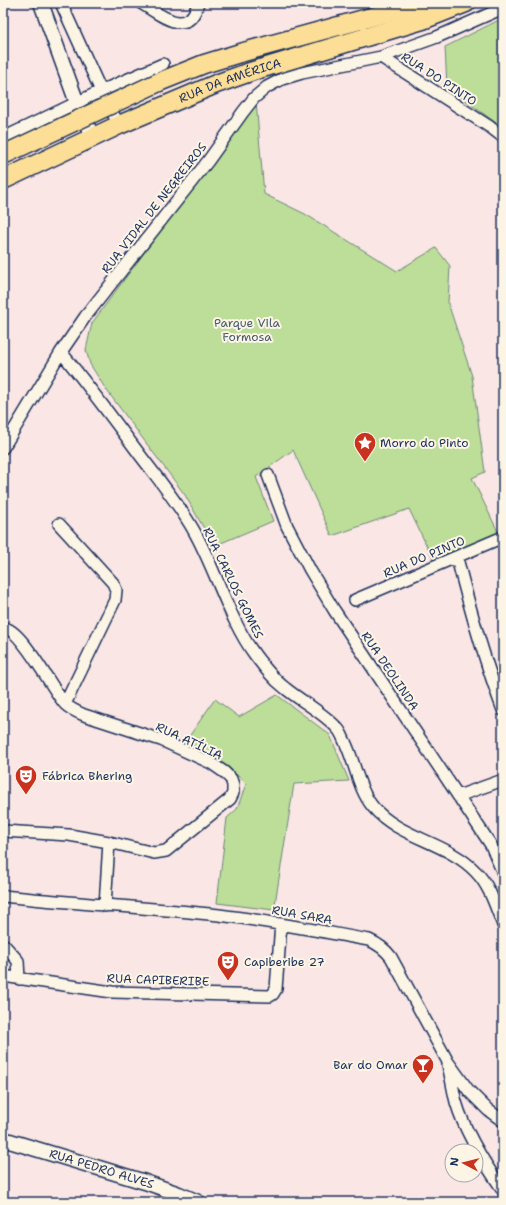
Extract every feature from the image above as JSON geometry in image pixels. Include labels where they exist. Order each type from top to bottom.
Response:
[{"type":"main road","points":[[3,154],[159,82],[204,64],[422,3]]},
{"type":"main road","name":"RUA DA AMÉRICA","points":[[3,180],[119,126],[216,84],[253,71],[423,20],[466,3]]},
{"type":"street","points":[[41,3],[76,103],[93,138]]},
{"type":"street","points":[[61,3],[101,91],[119,126]]},
{"type":"street","points":[[141,3],[169,20],[179,23],[186,22],[193,16],[198,3]]},
{"type":"street","name":"RUA VIDAL DE NEGREIROS","points":[[3,448],[60,352],[208,161],[254,98],[267,87],[282,79],[302,73],[381,57],[437,36],[503,8]]},
{"type":"street","name":"RUA DO PINTO","points":[[381,57],[490,127],[503,137]]},
{"type":"street","points":[[3,138],[101,91],[163,64]]},
{"type":"street","name":"RUA CARLOS GOMES","points":[[60,352],[91,389],[182,511],[195,533],[240,631],[254,654],[268,672],[283,687],[322,714],[339,730],[348,747],[362,786],[372,806],[382,816],[395,825],[454,854],[478,873],[486,885],[503,925]]},
{"type":"street","name":"RUA DEOLINDA","points":[[268,475],[287,526],[310,570],[334,610],[491,845],[503,873]]},
{"type":"street","points":[[59,524],[113,583],[116,590],[115,600],[65,704]]},
{"type":"street","name":"RUA DO PINTO","points":[[355,600],[503,538]]},
{"type":"street","points":[[457,558],[477,636],[503,710]]},
{"type":"street","name":"RUA ATÍLIA","points":[[3,831],[69,835],[109,842],[154,853],[166,851],[230,799],[233,785],[231,779],[224,772],[211,763],[162,740],[84,716],[74,711],[65,704],[32,654],[14,633],[4,627]]},
{"type":"street","points":[[458,796],[503,780]]},
{"type":"street","points":[[105,906],[109,842]]},
{"type":"street","name":"RUA SARA","points":[[3,896],[105,906],[192,912],[281,924],[369,940],[378,944],[386,950],[397,967],[448,1062],[469,1091],[488,1110],[503,1121]]},
{"type":"street","name":"RUA CAPIBERIBE","points":[[19,980],[112,992],[270,996],[276,989],[281,924]]},
{"type":"street","points":[[3,944],[18,961],[19,980],[3,976]]},
{"type":"street","points":[[448,1062],[456,1102],[463,1121],[471,1139],[503,1190]]},
{"type":"street","name":"RUA PEDRO ALVES","points":[[3,1139],[145,1182],[198,1202]]},
{"type":"green space","points":[[503,18],[503,128],[447,87],[445,47]]},
{"type":"green space","name":"Parque Vila Formosa","points":[[256,102],[264,194],[305,214],[397,271],[436,248],[450,266],[448,303],[472,376],[485,472],[472,478],[500,536],[435,563],[409,509],[332,536],[293,450],[256,477],[273,521],[214,546],[185,495],[105,388],[90,364],[86,350],[92,323]]},
{"type":"green space","points":[[277,695],[330,735],[349,781],[294,784],[274,910],[217,903],[227,818],[237,809],[246,784],[229,767],[186,741],[215,699],[239,717]]},
{"type":"place","name":"Morro do Pinto","points":[[365,462]]},
{"type":"place","name":"Fábrica Bhering","points":[[26,796]]},
{"type":"place","name":"Capiberibe 27","points":[[228,982]]},
{"type":"place","name":"Bar do Omar","points":[[423,1084]]}]
